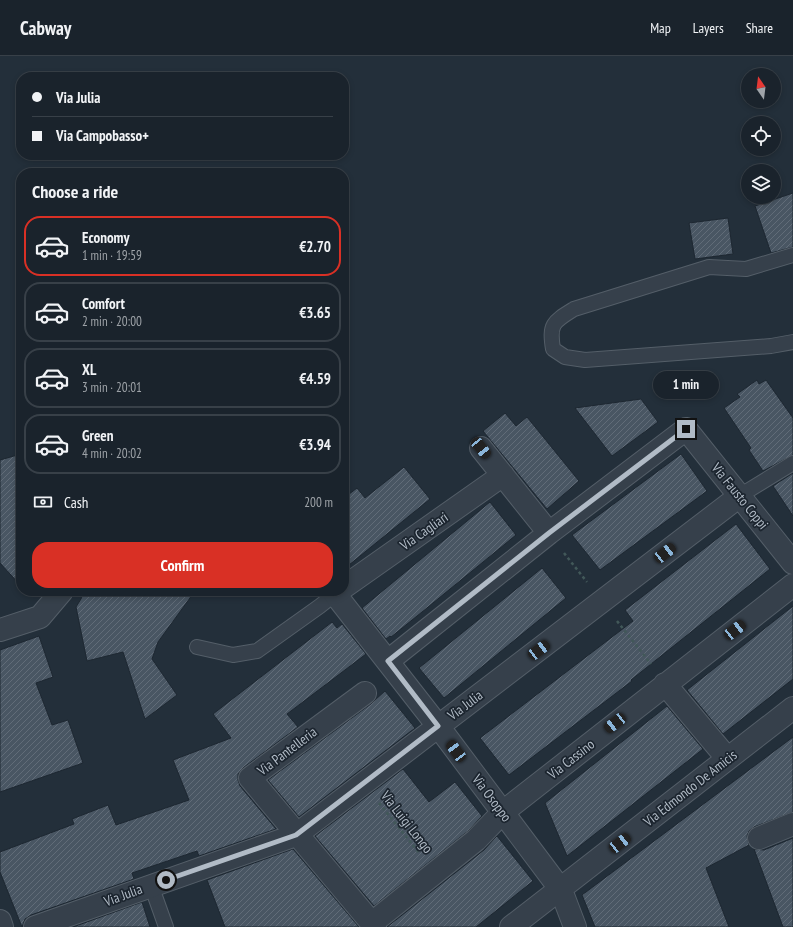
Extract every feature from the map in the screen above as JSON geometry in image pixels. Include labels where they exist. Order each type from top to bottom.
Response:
[{"type":"street","name":"Via Fausto Coppi","points":[[549,533],[686,429],[791,557]]},
{"type":"street","points":[[388,661],[549,533],[481,448]]},
{"type":"street","name":"Via Cagliari","points":[[349,583],[503,475]]},
{"type":"street","name":"Via Julia","points":[[35,927],[296,835],[741,495]]},
{"type":"street","name":"Via Cassino","points":[[374,925],[476,840],[503,812],[793,585]]},
{"type":"street","points":[[0,630],[40,617],[58,596]]},
{"type":"street","name":"Via Osoppo","points":[[342,596],[388,661],[561,890],[575,927]]},
{"type":"street","points":[[665,684],[727,758]]},
{"type":"street","name":"Via Pantelleria","points":[[365,693],[250,778],[296,835],[374,925]]},
{"type":"street","name":"Via Edmondo De Amicis","points":[[511,927],[561,890],[727,758],[793,708]]},
{"type":"street","points":[[759,838],[793,824]]},
{"type":"street","points":[[0,921],[2,927]]},
{"type":"lane","points":[[793,255],[746,269],[709,267],[574,310],[556,320],[550,335],[552,349],[565,357],[585,360],[771,346],[793,342]]},
{"type":"lane","points":[[741,495],[793,463]]},
{"type":"lane","points":[[197,647],[233,655],[257,651],[332,596]]},
{"type":"lane","points":[[151,885],[166,927]]},
{"type":"path","name":"Via Luigi Longo","points":[[363,783],[435,873]]},
{"type":"building","points":[[793,193],[793,247],[771,253],[755,206],[761,204],[781,204],[781,197]]},
{"type":"building","points":[[728,218],[733,254],[695,259],[689,223]]},
{"type":"building","points":[[757,380],[759,384],[766,380],[793,418],[793,455],[763,471],[749,450],[751,448],[724,408],[740,397],[737,394]]},
{"type":"building","points":[[641,399],[658,422],[612,456],[575,408]]},
{"type":"building","points":[[505,413],[516,426],[527,417],[579,481],[547,509],[483,431]]},
{"type":"building","points":[[681,454],[707,491],[600,570],[572,535]]},
{"type":"building","points":[[16,455],[16,581],[0,563],[0,460]]},
{"type":"building","points":[[404,467],[430,499],[349,565],[349,494],[357,488],[365,498]]},
{"type":"building","points":[[793,473],[793,516],[773,486]]},
{"type":"building","points":[[490,502],[516,535],[391,637],[390,636],[386,639],[362,608]]},
{"type":"building","points":[[736,524],[770,569],[631,680],[632,681],[509,775],[480,738],[633,621],[625,610]]},
{"type":"building","points":[[542,568],[566,598],[444,698],[419,668]]},
{"type":"building","points":[[83,596],[191,596],[158,642],[152,659],[177,695],[145,719],[123,652],[87,661],[76,607]]},
{"type":"building","points":[[793,606],[793,679],[723,734],[687,690]]},
{"type":"building","points":[[332,622],[337,628],[342,624],[366,654],[287,714],[298,727],[243,768],[238,774],[240,786],[276,829],[199,856],[197,851],[132,873],[134,879],[31,915],[25,919],[22,927],[0,872],[0,852],[74,824],[72,819],[108,805],[116,825],[189,800],[173,760],[231,738],[213,714]]},
{"type":"building","points":[[39,636],[53,677],[36,683],[52,725],[68,720],[83,763],[0,792],[0,650]]},
{"type":"building","points":[[385,691],[415,728],[299,817],[268,780],[372,703]]},
{"type":"building","points":[[667,706],[703,749],[567,856],[545,803]]},
{"type":"building","points":[[793,737],[793,812],[754,827],[749,831],[747,836],[749,845],[706,868],[729,927],[595,927],[582,895]]},
{"type":"building","points":[[403,769],[429,802],[455,782],[482,816],[468,831],[374,906],[315,836]]},
{"type":"building","points":[[497,836],[533,881],[476,927],[387,927],[484,850]]},
{"type":"building","points":[[793,838],[793,927],[783,927],[754,849],[764,850]]},
{"type":"building","points":[[293,849],[359,927],[225,927],[207,880]]},
{"type":"building","points":[[142,902],[150,927],[73,927]]},
{"type":"route","points":[[166,880],[296,835],[438,726],[388,661],[549,533],[686,429]]}]
